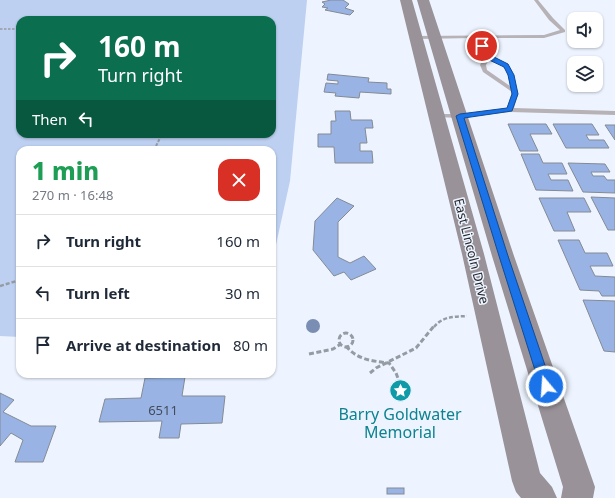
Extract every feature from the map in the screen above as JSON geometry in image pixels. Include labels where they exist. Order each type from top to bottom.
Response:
[{"type":"main road","name":"East Lincoln Drive","points":[[406,0],[416,37],[449,116],[503,256],[579,487],[577,498]]},
{"type":"main road","name":"East Lincoln Drive","points":[[423,0],[435,37],[488,316],[527,481],[541,498]]},
{"type":"lane","points":[[416,37],[544,36],[564,31],[551,19],[536,0]]},
{"type":"lane","points":[[476,36],[488,56],[506,66],[511,75],[515,94],[510,110]]},
{"type":"lane","points":[[488,56],[483,65],[484,71],[514,91]]},
{"type":"lane","points":[[449,116],[510,110],[615,113]]},
{"type":"path","points":[[0,29],[16,29]]},
{"type":"path","points":[[0,286],[16,281]]},
{"type":"path","points":[[370,373],[376,368],[416,348],[434,326],[446,317],[488,316]]},
{"type":"path","points":[[346,346],[351,345],[353,338],[350,335],[341,335],[338,338],[339,342],[346,346],[350,352],[358,358],[389,362]]},
{"type":"path","points":[[309,354],[333,348],[341,344]]},
{"type":"path","points":[[389,362],[399,381]]},
{"type":"path","points":[[399,381],[405,383],[410,388],[409,394],[405,398],[395,397],[391,392],[391,384],[399,381]]},
{"type":"shaded area","points":[[0,0],[307,0],[290,181],[276,245],[276,146],[16,146],[16,337],[0,336]]},
{"type":"building","points":[[343,0],[349,4],[345,8],[354,11],[350,15],[325,10],[328,8],[322,7],[325,4],[322,2]]},
{"type":"building","points":[[328,74],[369,78],[368,82],[387,83],[387,89],[391,89],[391,94],[360,92],[359,98],[335,96],[336,93],[324,92],[326,83],[338,84],[338,81],[327,80]]},
{"type":"building","points":[[335,111],[350,111],[351,120],[372,120],[373,128],[365,128],[367,143],[360,143],[360,151],[372,151],[373,163],[335,163],[334,147],[318,147],[318,134],[331,134],[331,121],[336,121]]},
{"type":"building","points":[[508,124],[546,124],[552,134],[530,134],[538,151],[520,151]]},
{"type":"building","points":[[553,124],[592,124],[599,135],[586,135],[589,140],[604,140],[609,148],[566,148]]},
{"type":"building","points":[[605,125],[615,125],[615,140]]},
{"type":"building","points":[[521,154],[539,154],[543,163],[562,163],[567,174],[548,174],[551,180],[568,180],[573,191],[536,190]]},
{"type":"building","points":[[568,163],[605,164],[610,172],[591,172],[593,176],[604,176],[607,180],[615,180],[615,193],[583,192]]},
{"type":"building","points":[[591,197],[615,198],[615,230],[608,230]]},
{"type":"building","points":[[337,198],[354,206],[338,222],[338,257],[350,263],[364,256],[376,269],[351,280],[344,272],[334,276],[313,250],[315,221]]},
{"type":"building","points":[[539,198],[584,198],[591,212],[567,212],[575,231],[554,231]]},
{"type":"building","points":[[558,240],[579,240],[585,253],[607,253],[613,266],[590,266],[595,276],[615,277],[615,296],[602,296],[599,291],[580,290]]},
{"type":"building","points":[[583,300],[615,301],[615,352],[604,351]]},
{"type":"building","points":[[145,378],[185,378],[182,396],[225,396],[222,423],[181,424],[179,438],[159,438],[162,421],[99,422],[105,399],[141,398]]},
{"type":"building","points":[[0,393],[14,400],[3,412],[31,426],[56,426],[43,462],[15,462],[23,440],[11,433],[0,446]]},
{"type":"building","points":[[387,488],[404,488],[404,494],[387,494]]},
{"type":"place","name":"Barry Goldwater Memorial","points":[[400,390]]},
{"type":"route","points":[[482,46],[488,56],[506,66],[511,75],[515,94],[510,110],[460,116],[503,256],[546,386]]}]
